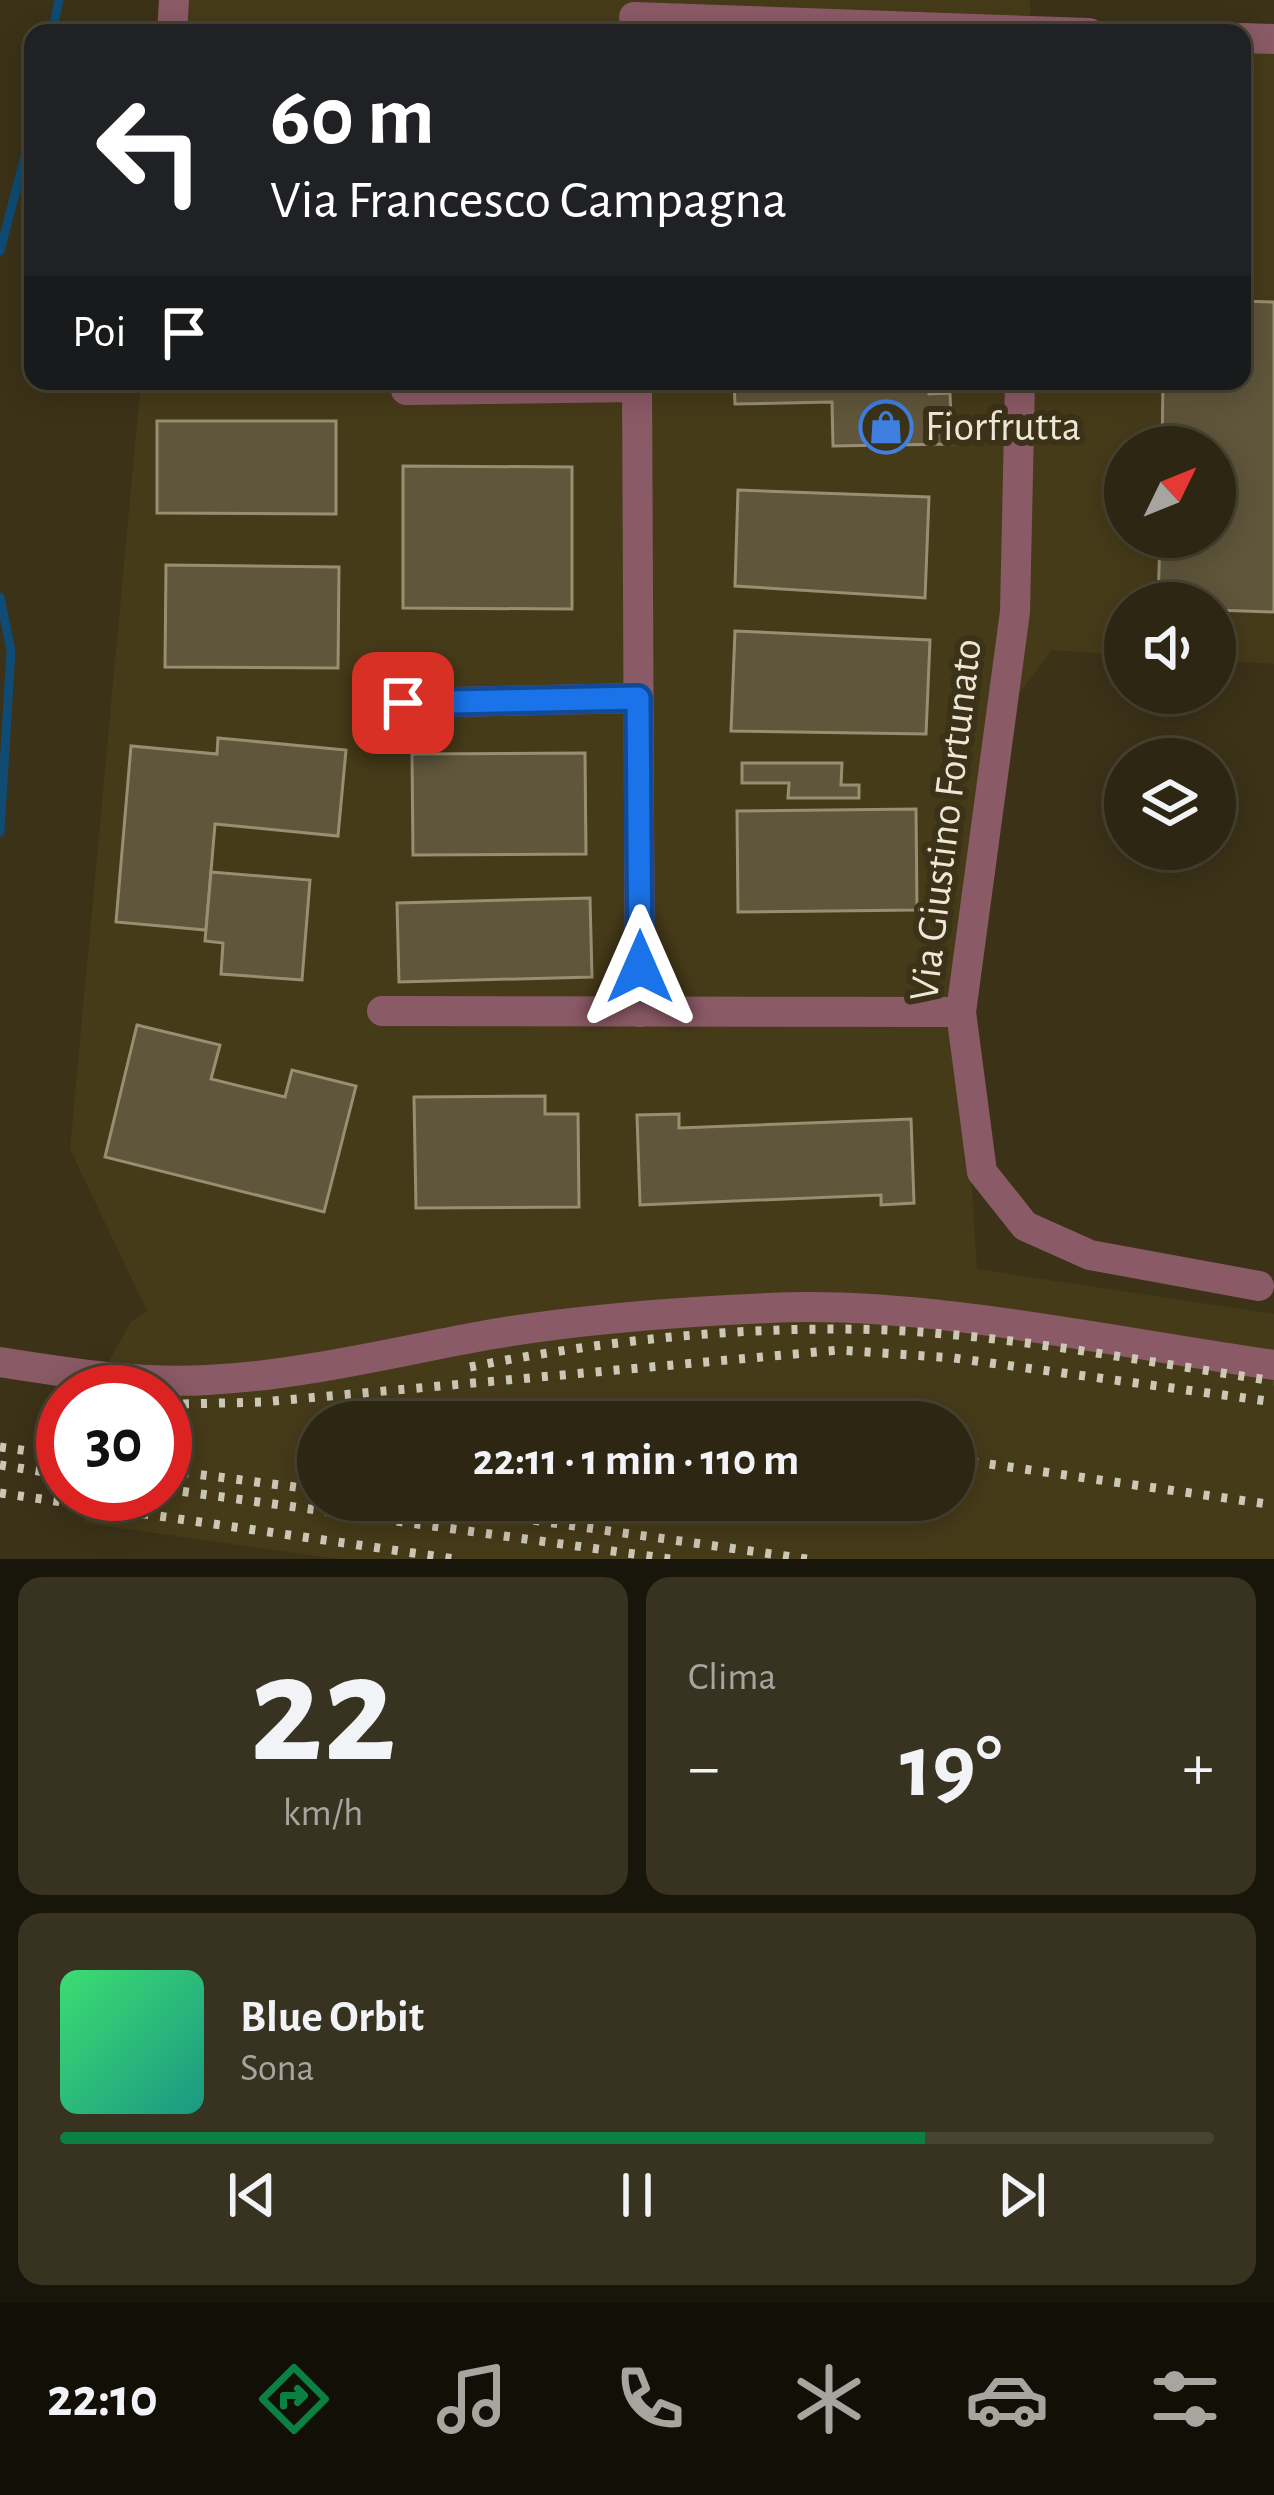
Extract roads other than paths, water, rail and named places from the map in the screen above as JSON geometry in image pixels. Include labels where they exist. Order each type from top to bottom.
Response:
[{"type":"street","points":[[634,17],[1030,21]]},
{"type":"street","points":[[637,390],[640,1012]]},
{"type":"street","name":"Via Giustino Fortunato","points":[[1020,390],[1015,612],[961,1012],[982,1172],[1025,1226],[1090,1255],[1258,1286]]},
{"type":"street","points":[[403,703],[638,698]]},
{"type":"street","points":[[382,1011],[961,1012]]},
{"type":"street","points":[[0,1362],[94,1376],[204,1381],[300,1372],[492,1334],[617,1318],[773,1307],[877,1309],[1274,1365]]},
{"type":"waterway","points":[[54,24],[59,0]]},
{"type":"waterway","points":[[0,251],[24,160]]},
{"type":"waterway","points":[[0,597],[11,651],[0,832]]},
{"type":"railway","points":[[470,1367],[677,1337],[834,1329],[983,1338],[1274,1381]]},
{"type":"railway","points":[[192,1404],[263,1402],[839,1350],[954,1358],[1274,1402]]},
{"type":"railway","points":[[0,1447],[36,1452]]},
{"type":"railway","points":[[975,1462],[1274,1505]]},
{"type":"railway","points":[[0,1465],[36,1471]]},
{"type":"railway","points":[[192,1474],[297,1487]]},
{"type":"railway","points":[[0,1493],[455,1559]]},
{"type":"railway","points":[[192,1493],[670,1559]]},
{"type":"railway","points":[[539,1521],[807,1559]]},
{"type":"place","name":"Fiorfrutta","points":[[886,427]]}]
